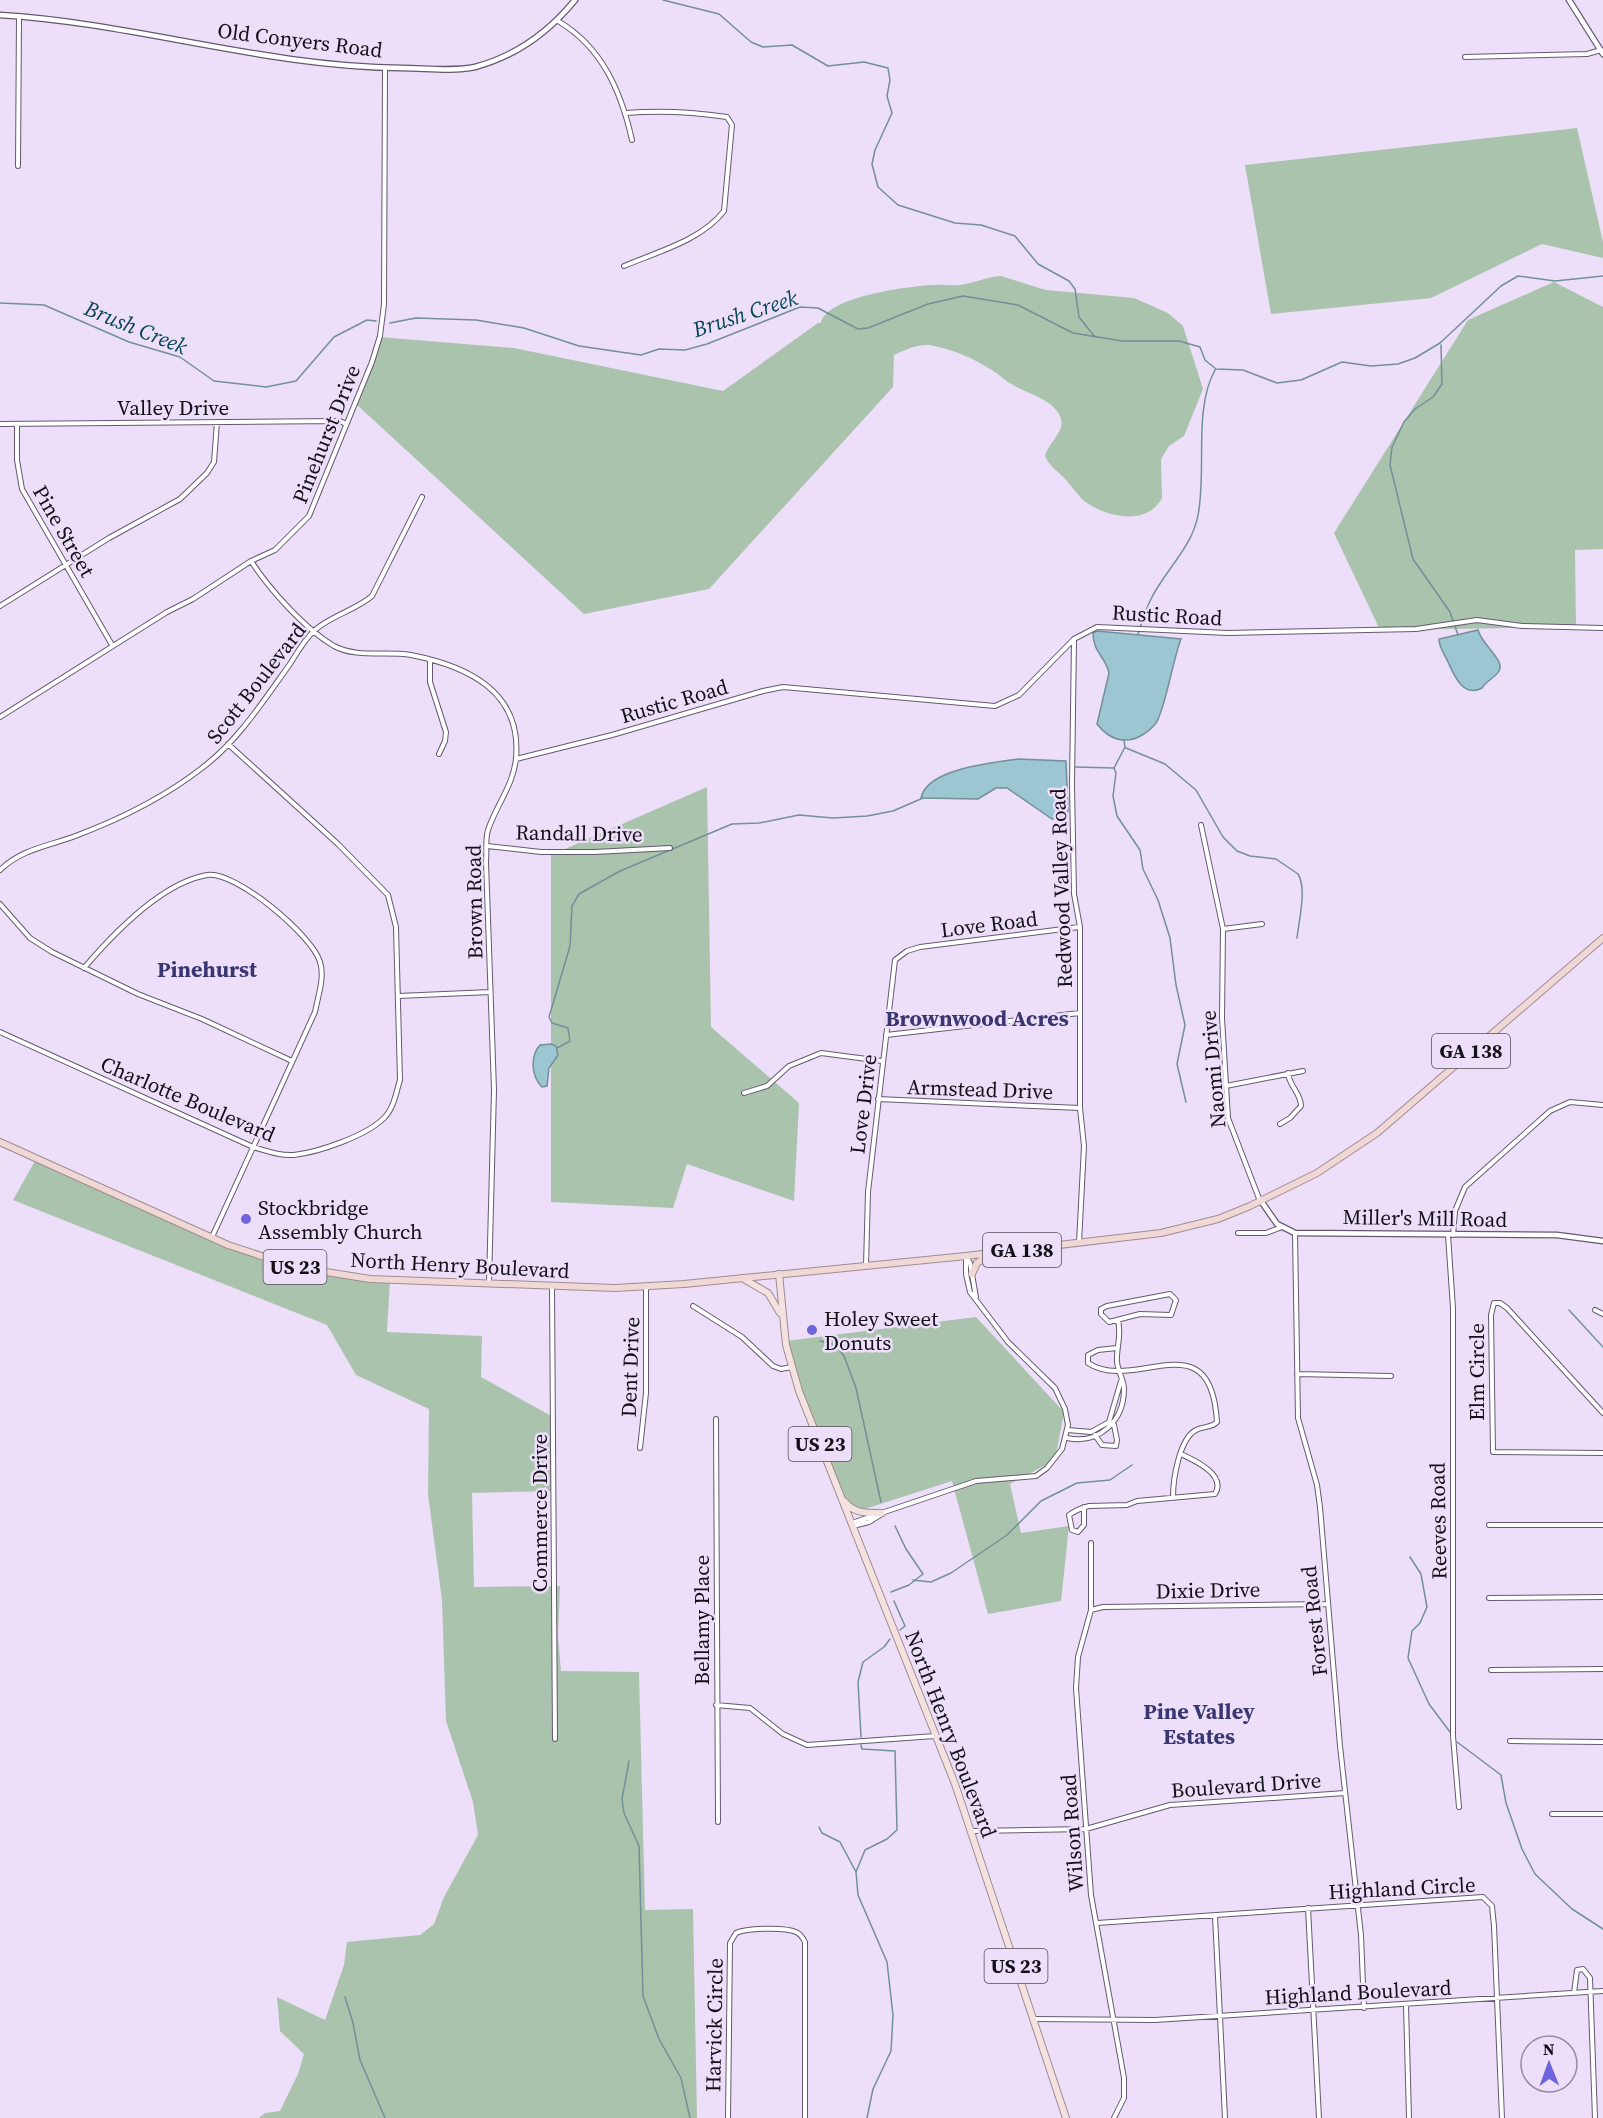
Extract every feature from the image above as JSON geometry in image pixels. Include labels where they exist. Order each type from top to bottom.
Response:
[{"type":"highway","name":"GA 138","points":[[778,1274],[1078,1244],[1152,1234],[1197,1225],[1229,1215],[1317,1173],[1377,1133],[1603,938]]},
{"type":"highway","name":"North Henry Boulevard","points":[[0,1142],[212,1238],[277,1262],[331,1274],[392,1280],[552,1287],[646,1287],[778,1274]]},
{"type":"highway","points":[[972,1274],[977,1263],[991,1253]]},
{"type":"main road","name":"North Henry Boulevard","points":[[778,1274],[782,1317],[792,1367],[972,1831],[1066,2118]]},
{"type":"main road","name":"US 23","points":[[742,1278],[768,1293],[782,1317]]},
{"type":"main road","points":[[842,1498],[852,1510],[865,1514],[882,1513]]},
{"type":"street","name":"Old Conyers Road","points":[[0,15],[19,16],[308,61],[385,68],[471,68],[528,45],[558,21],[575,0]]},
{"type":"street","points":[[1464,57],[1602,52],[1569,0]]},
{"type":"street","points":[[18,166],[19,16]]},
{"type":"street","points":[[558,21],[578,33],[604,64],[626,113],[632,140]]},
{"type":"street","name":"Pinehurst Drive","points":[[0,717],[112,645],[251,561],[275,550],[309,516],[372,362],[380,336],[384,304],[385,68]]},
{"type":"street","points":[[624,266],[682,241],[717,220],[726,203],[732,125],[727,117],[702,114],[664,110],[626,113]]},
{"type":"street","name":"Valley Drive","points":[[0,424],[340,421],[346,424]]},
{"type":"street","points":[[0,606],[66,564],[169,507],[193,488],[214,462],[217,422]]},
{"type":"street","name":"Pine Street","points":[[17,424],[19,482],[112,645]]},
{"type":"street","name":"Scott Boulevard","points":[[0,870],[15,857],[34,848],[79,835],[172,788],[201,769],[228,744],[264,700],[314,630],[372,596],[422,496]]},
{"type":"street","name":"Brown Road","points":[[251,561],[262,578],[314,630],[335,646],[347,651],[411,655],[479,679],[499,694],[511,716],[516,759],[512,777],[488,832],[487,846],[494,1090],[489,1283]]},
{"type":"street","name":"Rustic Road","points":[[516,759],[612,735],[783,687],[995,706],[1019,695],[1074,639],[1096,627],[1157,632],[1271,633],[1416,629],[1477,620],[1522,626],[1603,628]]},
{"type":"street","name":"Redwood Valley Road","points":[[1074,639],[1072,785],[1074,894],[1080,927],[1080,1108],[1084,1146],[1078,1244]]},
{"type":"street","points":[[430,661],[430,682],[446,732],[439,754]]},
{"type":"street","name":"Charlotte Boulevard","points":[[0,1032],[254,1147],[276,1154],[295,1155],[364,1133],[385,1118],[394,1102],[400,1080],[396,927],[388,896],[338,844],[228,744]]},
{"type":"street","name":"Naomi Drive","points":[[1200,825],[1222,929],[1222,1018],[1228,1118],[1261,1201]]},
{"type":"street","name":"Randall Drive","points":[[487,846],[541,852],[670,848]]},
{"type":"street","points":[[84,968],[132,917],[158,899],[198,878],[209,875],[225,876],[241,884],[275,910],[308,942],[320,961],[321,982],[315,1012],[212,1238]]},
{"type":"street","points":[[0,904],[30,938],[84,968],[292,1061]]},
{"type":"street","points":[[1222,929],[1262,924]]},
{"type":"street","name":"Love Road","points":[[902,953],[920,947],[1080,927]]},
{"type":"street","name":"Love Drive","points":[[866,1264],[868,1191],[892,969],[895,960],[902,953]]},
{"type":"street","points":[[398,996],[490,992]]},
{"type":"street","points":[[886,1035],[1080,1013]]},
{"type":"street","points":[[744,1093],[767,1086],[789,1066],[821,1053],[882,1061]]},
{"type":"street","points":[[1226,1086],[1303,1071]]},
{"type":"street","points":[[1280,1124],[1290,1118],[1301,1106],[1301,1099],[1289,1082],[1288,1073]]},
{"type":"street","name":"Armstead Drive","points":[[878,1099],[1080,1108]]},
{"type":"street","name":"Reeves Road","points":[[1459,1808],[1453,1737],[1453,1308],[1450,1235],[1455,1211],[1465,1188],[1550,1111],[1570,1102],[1603,1105]]},
{"type":"street","name":"Miller's Mill Road","points":[[1261,1201],[1282,1227],[1295,1233],[1557,1235],[1603,1241]]},
{"type":"street","points":[[1238,1233],[1271,1233],[1282,1227]]},
{"type":"street","name":"Forest Road","points":[[1295,1233],[1298,1418],[1317,1485],[1320,1507],[1345,1793],[1358,1905],[1364,2008]]},
{"type":"street","points":[[966,1256],[976,1298]]},
{"type":"street","points":[[852,1525],[976,1482],[1036,1476],[1056,1457],[1067,1438],[1065,1409],[1055,1388],[1008,1342],[976,1298],[967,1283],[966,1256]]},
{"type":"street","name":"Commerce Drive","points":[[552,1287],[555,1739]]},
{"type":"street","name":"Dent Drive","points":[[640,1448],[646,1393],[646,1287]]},
{"type":"street","points":[[1170,1294],[1176,1300],[1171,1315],[1140,1314],[1118,1321],[1106,1321],[1101,1309],[1170,1294]]},
{"type":"street","name":"Elm Circle","points":[[1603,1413],[1508,1308],[1500,1303],[1494,1303],[1491,1315],[1493,1452],[1603,1453]]},
{"type":"street","points":[[693,1306],[742,1337],[773,1366],[782,1369],[792,1367]]},
{"type":"street","points":[[1595,1310],[1603,1314]]},
{"type":"street","points":[[1095,1435],[1105,1446],[1116,1446],[1114,1425],[1124,1387],[1118,1370],[1117,1348],[1120,1327],[1118,1321]]},
{"type":"street","points":[[1117,1348],[1098,1350],[1088,1355],[1087,1360],[1093,1366],[1118,1370],[1180,1365],[1194,1368],[1204,1376],[1211,1390],[1217,1422],[1214,1426],[1202,1427],[1190,1434],[1173,1474],[1173,1497]]},
{"type":"street","points":[[1297,1374],[1391,1376]]},
{"type":"street","points":[[1068,1430],[1091,1432],[1109,1422],[1121,1380]]},
{"type":"street","name":"Bellamy Place","points":[[716,1419],[718,1822]]},
{"type":"street","points":[[1067,1438],[1080,1439],[1095,1435],[1114,1425]]},
{"type":"street","points":[[1084,1508],[1084,1525],[1078,1532],[1072,1530],[1068,1520],[1069,1515],[1084,1508],[1215,1494],[1218,1490],[1211,1472],[1181,1454]]},
{"type":"street","points":[[1489,1525],[1603,1525]]},
{"type":"street","name":"Wilson Road","points":[[1091,1543],[1090,1610],[1080,1644],[1076,1677],[1091,1895],[1115,2021],[1125,2089],[1124,2098],[1114,2118]]},
{"type":"street","points":[[1489,1598],[1603,1597]]},
{"type":"street","name":"Dixie Drive","points":[[1090,1610],[1102,1607],[1328,1604]]},
{"type":"street","points":[[1491,1670],[1603,1669]]},
{"type":"street","points":[[716,1706],[750,1708],[783,1734],[807,1745],[936,1736]]},
{"type":"street","points":[[1510,1741],[1603,1742]]},
{"type":"street","name":"Boulevard Drive","points":[[972,1831],[1086,1828],[1170,1805],[1345,1793]]},
{"type":"street","points":[[1552,1814],[1603,1814]]},
{"type":"street","name":"Highland Circle","points":[[1097,1923],[1477,1897],[1488,1900],[1492,1906],[1494,1926],[1502,2118]]},
{"type":"street","points":[[1308,1908],[1319,2118]]},
{"type":"street","points":[[1215,1916],[1225,2118]]},
{"type":"street","name":"Harvick Circle","points":[[728,2118],[730,1943],[736,1933],[748,1930],[792,1931],[800,1934],[805,1942],[805,2118]]},
{"type":"street","points":[[1574,1993],[1575,1974],[1577,1970],[1583,1969],[1589,1973],[1591,1992],[1595,2118]]},
{"type":"street","name":"Highland Boulevard","points":[[1033,2019],[1115,2021],[1364,2008],[1603,1991]]},
{"type":"street","points":[[1406,2005],[1409,2118]]},
{"type":"shaded area","points":[[1577,128],[1603,242],[1603,258],[1542,244],[1431,298],[1271,314],[1245,165]]},
{"type":"shaded area","points":[[1001,276],[1046,290],[1134,298],[1168,313],[1183,326],[1203,389],[1184,436],[1169,446],[1161,459],[1162,498],[1147,513],[1137,516],[1114,515],[1093,507],[1084,501],[1051,466],[1045,456],[1062,424],[1058,412],[1048,402],[1010,383],[969,357],[937,346],[920,345],[894,355],[893,387],[709,589],[584,614],[355,403],[379,337],[514,348],[723,391],[821,323],[826,314],[837,306],[888,291],[936,285],[960,285]]},
{"type":"shaded area","points":[[1554,282],[1603,307],[1603,549],[1575,550],[1576,627],[1380,630],[1334,533],[1468,320]]},
{"type":"shaded area","points":[[1478,630],[1500,667],[1499,671],[1482,688],[1470,690],[1464,688],[1456,679],[1439,639]]},
{"type":"shaded area","points":[[1097,631],[1181,639],[1166,696],[1156,723],[1138,737],[1129,740],[1116,739],[1105,733],[1097,724],[1109,673],[1095,645],[1093,633]]},
{"type":"shaded area","points":[[1018,759],[1066,761],[1068,811],[1064,817],[1052,819],[1007,788],[996,788],[978,799],[921,798],[926,788],[935,780],[948,774],[978,765]]},
{"type":"shaded area","points":[[707,787],[711,1027],[799,1103],[794,1201],[687,1164],[673,1208],[551,1202],[551,855]]},
{"type":"shaded area","points":[[540,1045],[556,1046],[558,1055],[549,1068],[547,1086],[542,1087],[534,1072],[533,1060]]},
{"type":"shaded area","points":[[35,1161],[218,1244],[303,1270],[390,1279],[387,1332],[482,1336],[481,1377],[553,1417],[552,1491],[472,1493],[474,1587],[560,1586],[558,1636],[561,1671],[639,1672],[645,1910],[693,1909],[697,2118],[259,2118],[265,2113],[280,2111],[298,2074],[304,2054],[280,2031],[277,1997],[325,2020],[344,1965],[347,1942],[420,1935],[434,1924],[444,1897],[478,1835],[473,1802],[446,1721],[442,1600],[428,1494],[429,1409],[356,1375],[327,1325],[13,1200]]},
{"type":"shaded area","points":[[976,1317],[1064,1412],[1055,1460],[1010,1484],[1021,1533],[1069,1526],[1061,1601],[988,1614],[952,1481],[846,1515],[806,1409],[786,1341]]},
{"type":"waterway","points":[[663,0],[719,14],[751,42],[763,47],[792,45],[828,66],[864,62],[888,68],[890,80],[887,96],[892,113],[875,150],[872,164],[878,187],[898,205],[955,223],[981,225],[1015,236],[1038,264],[1069,281],[1075,289],[1079,317],[1095,337]]},
{"type":"waterway","name":"Brush Creek","points":[[390,323],[416,318],[476,320],[524,328],[579,346],[641,355],[659,349],[685,350],[707,344],[800,307],[818,308],[858,329],[868,328],[928,304],[963,296],[1018,305],[1073,333],[1122,341],[1179,341],[1200,347],[1205,360],[1216,369],[1243,370],[1277,383],[1301,380],[1342,362],[1371,366],[1398,364],[1415,358],[1440,343],[1501,286],[1518,276],[1555,281],[1603,276]]},
{"type":"waterway","name":"Brush Creek","points":[[0,303],[44,305],[129,342],[180,357],[214,381],[266,387],[296,381],[334,337],[367,320],[376,321]]},
{"type":"waterway","points":[[1441,345],[1442,384],[1433,397],[1415,409],[1404,422],[1392,447],[1390,465],[1413,559],[1450,612],[1458,635]]},
{"type":"waterway","points":[[1138,634],[1151,599],[1184,548],[1195,526],[1200,498],[1204,403],[1215,370]]},
{"type":"waterway","points":[[1124,740],[1125,747],[1114,768],[1116,773],[1113,796],[1117,816],[1140,850],[1143,869],[1158,900],[1170,938],[1176,985],[1185,1025],[1177,1064],[1186,1102]]},
{"type":"waterway","points":[[1126,748],[1165,764],[1196,790],[1223,837],[1237,851],[1250,856],[1276,859],[1298,874],[1301,880],[1302,896],[1297,938]]},
{"type":"waterway","points":[[1075,767],[1114,768]]},
{"type":"waterway","points":[[557,1048],[570,1041],[568,1028],[552,1023],[549,1017],[570,946],[572,906],[579,894],[620,871],[732,824],[759,823],[799,815],[833,818],[867,816],[893,811],[923,798]]},
{"type":"waterway","points":[[1569,1310],[1603,1347]]},
{"type":"waterway","points":[[820,1341],[836,1345],[844,1356],[856,1388],[881,1502]]},
{"type":"waterway","points":[[913,1580],[931,1582],[951,1573],[1007,1535],[1041,1501],[1077,1483],[1110,1480],[1132,1465]]},
{"type":"waterway","points":[[891,1592],[909,1585],[923,1574],[906,1549],[895,1526]]},
{"type":"waterway","points":[[1410,1557],[1421,1574],[1427,1607],[1420,1623],[1412,1631],[1408,1658],[1429,1704],[1450,1732]]},
{"type":"waterway","points":[[894,1601],[905,1626],[900,1630]]},
{"type":"waterway","points":[[861,1737],[858,1682],[863,1662],[884,1647],[890,1639]]},
{"type":"waterway","points":[[1457,1742],[1501,1775],[1506,1803],[1522,1849],[1535,1874],[1572,1909],[1603,1929]]},
{"type":"waterway","points":[[861,1745],[862,1749],[895,1751],[897,1830],[887,1839],[865,1850],[856,1872],[858,1895],[887,1962],[893,2015],[891,2051],[873,2089],[867,2118]]},
{"type":"waterway","points":[[629,1761],[622,1799],[624,1813],[639,1846],[643,1996],[659,2039],[681,2078],[690,2118]]},
{"type":"waterway","points":[[819,1827],[822,1833],[840,1842],[856,1872]]},
{"type":"waterway","points":[[345,1997],[360,2060],[385,2118]]},
{"type":"place","name":"Stockbridge Assembly Church","points":[[246,1219]]},
{"type":"place","name":"Holey Sweet Donuts","points":[[812,1330]]},
{"type":"district","name":"Pinehurst","points":[[207,969]]},
{"type":"district","name":"Brownwood Acres","points":[[977,1018]]},
{"type":"district","name":"Pine Valley Estates","points":[[1199,1724]]}]
